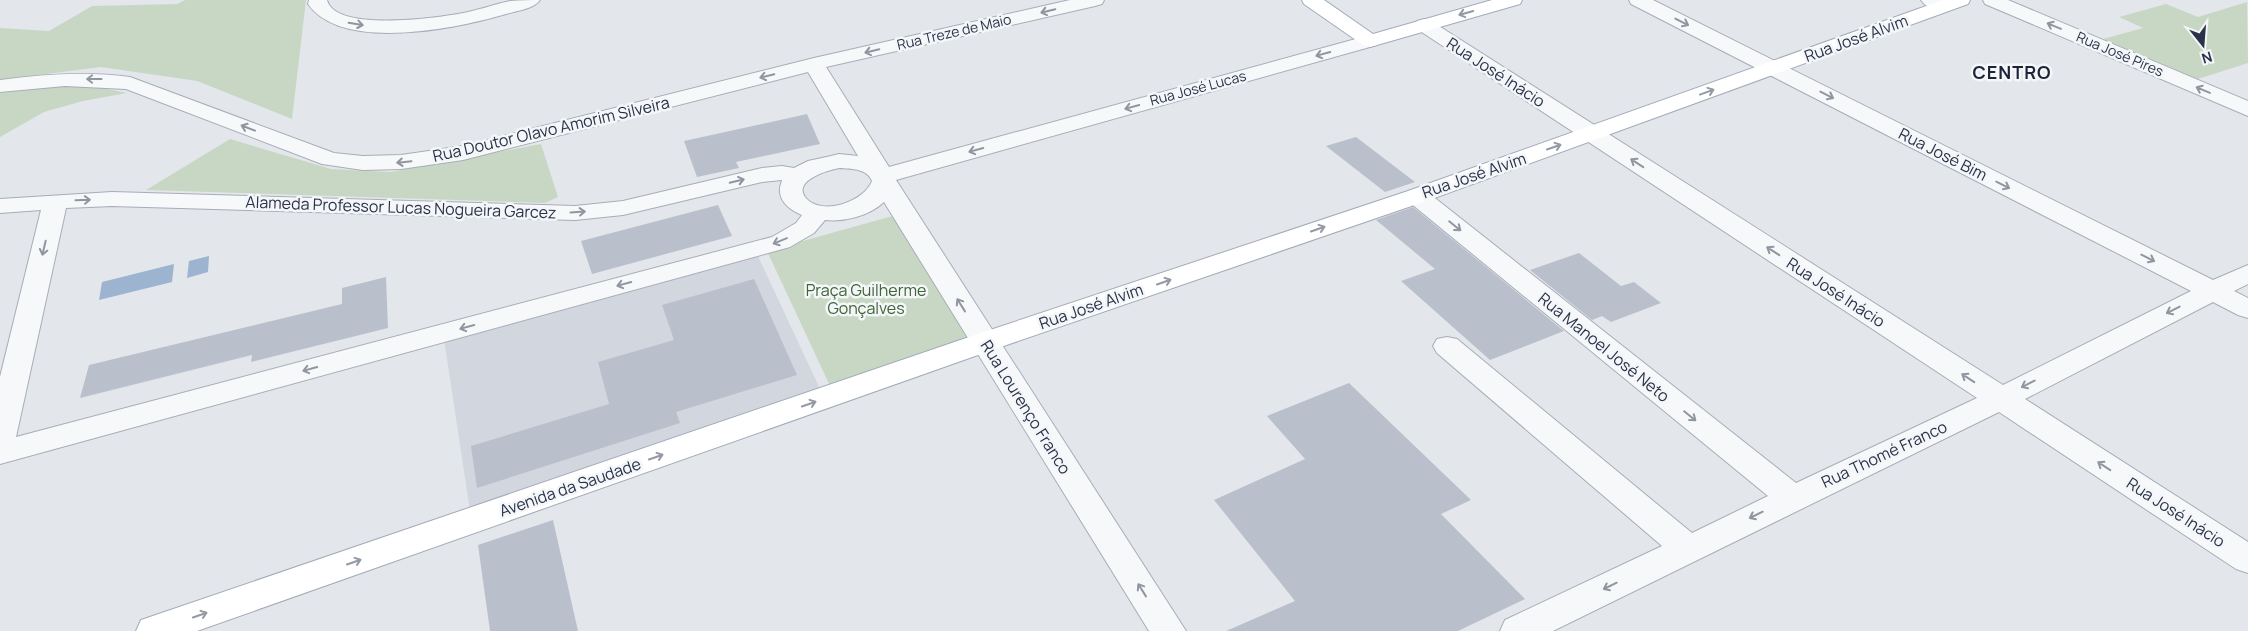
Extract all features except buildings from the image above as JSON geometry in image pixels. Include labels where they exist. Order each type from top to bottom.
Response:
[{"type":"main road","points":[[1311,0],[1370,41]]},
{"type":"main road","name":"Rua José Lucas","points":[[1370,41],[1513,0]]},
{"type":"main road","name":"Rua José Alvim","points":[[986,342],[1417,196],[1592,134],[1773,68],[1945,2]]},
{"type":"main road","name":"Avenida da Saudade","points":[[154,631],[986,342]]},
{"type":"street","points":[[318,0],[318,4],[327,14],[353,25],[400,26],[442,24],[484,15],[531,0]]},
{"type":"street","name":"Rua Treze de Maio","points":[[814,64],[1095,0]]},
{"type":"street","name":"Rua José Bim","points":[[1638,0],[2248,309]]},
{"type":"street","name":"Rua José Pires","points":[[1992,0],[2248,109]]},
{"type":"street","name":"Rua José Inácio","points":[[1424,25],[2248,559]]},
{"type":"street","name":"Rua José Lucas","points":[[881,176],[1370,41]]},
{"type":"street","name":"Rua Doutor Olavo Amorim Silveira","points":[[0,86],[61,79],[102,78],[130,82],[330,159],[363,163],[401,162],[463,153],[814,64]]},
{"type":"street","name":"Rua Lourenço Franco","points":[[814,64],[881,176],[1168,631]]},
{"type":"street","points":[[823,164],[854,161],[881,176],[882,192],[862,206],[833,212],[818,212],[805,208],[795,202],[791,194],[792,185],[798,176],[847,150],[853,139],[853,130]]},
{"type":"street","name":"Alameda Professor Lucas Nogueira Garcez","points":[[0,206],[55,201],[112,199],[575,213],[623,208],[762,175],[782,173],[798,176]]},
{"type":"street","name":"Rua Manoel José Neto","points":[[1417,196],[1792,498]]},
{"type":"street","points":[[0,440],[55,201]]},
{"type":"street","points":[[0,453],[780,242],[805,228],[818,212]]},
{"type":"street","name":"Rua Thomé Franco","points":[[1518,631],[2000,399],[2248,273]]},
{"type":"street","points":[[1447,346],[1687,548]]},
{"type":"shaded area","points":[[757,254],[821,391],[470,511],[444,339]]},
{"type":"green space","points":[[185,0],[306,0],[292,119],[197,81],[101,67],[0,80],[0,28],[49,31],[92,6],[177,4]]},
{"type":"green space","points":[[2247,2],[2248,63],[2198,79],[2103,39],[2143,28],[2119,17],[2166,4],[2198,17]]},
{"type":"green space","points":[[53,87],[97,87],[127,93],[83,101],[44,112],[0,137],[0,93]]},
{"type":"green space","points":[[230,139],[331,169],[391,172],[541,144],[558,197],[545,203],[146,190]]},
{"type":"green space","name":"Praça Guilherme Gonçalves","points":[[896,215],[974,340],[831,388],[767,251]]},
{"type":"water","points":[[209,256],[208,272],[187,278],[189,261]]},
{"type":"water","points":[[174,264],[172,282],[99,300],[102,282]]},
{"type":"district","name":"CENTRO","points":[[2012,73]]}]
